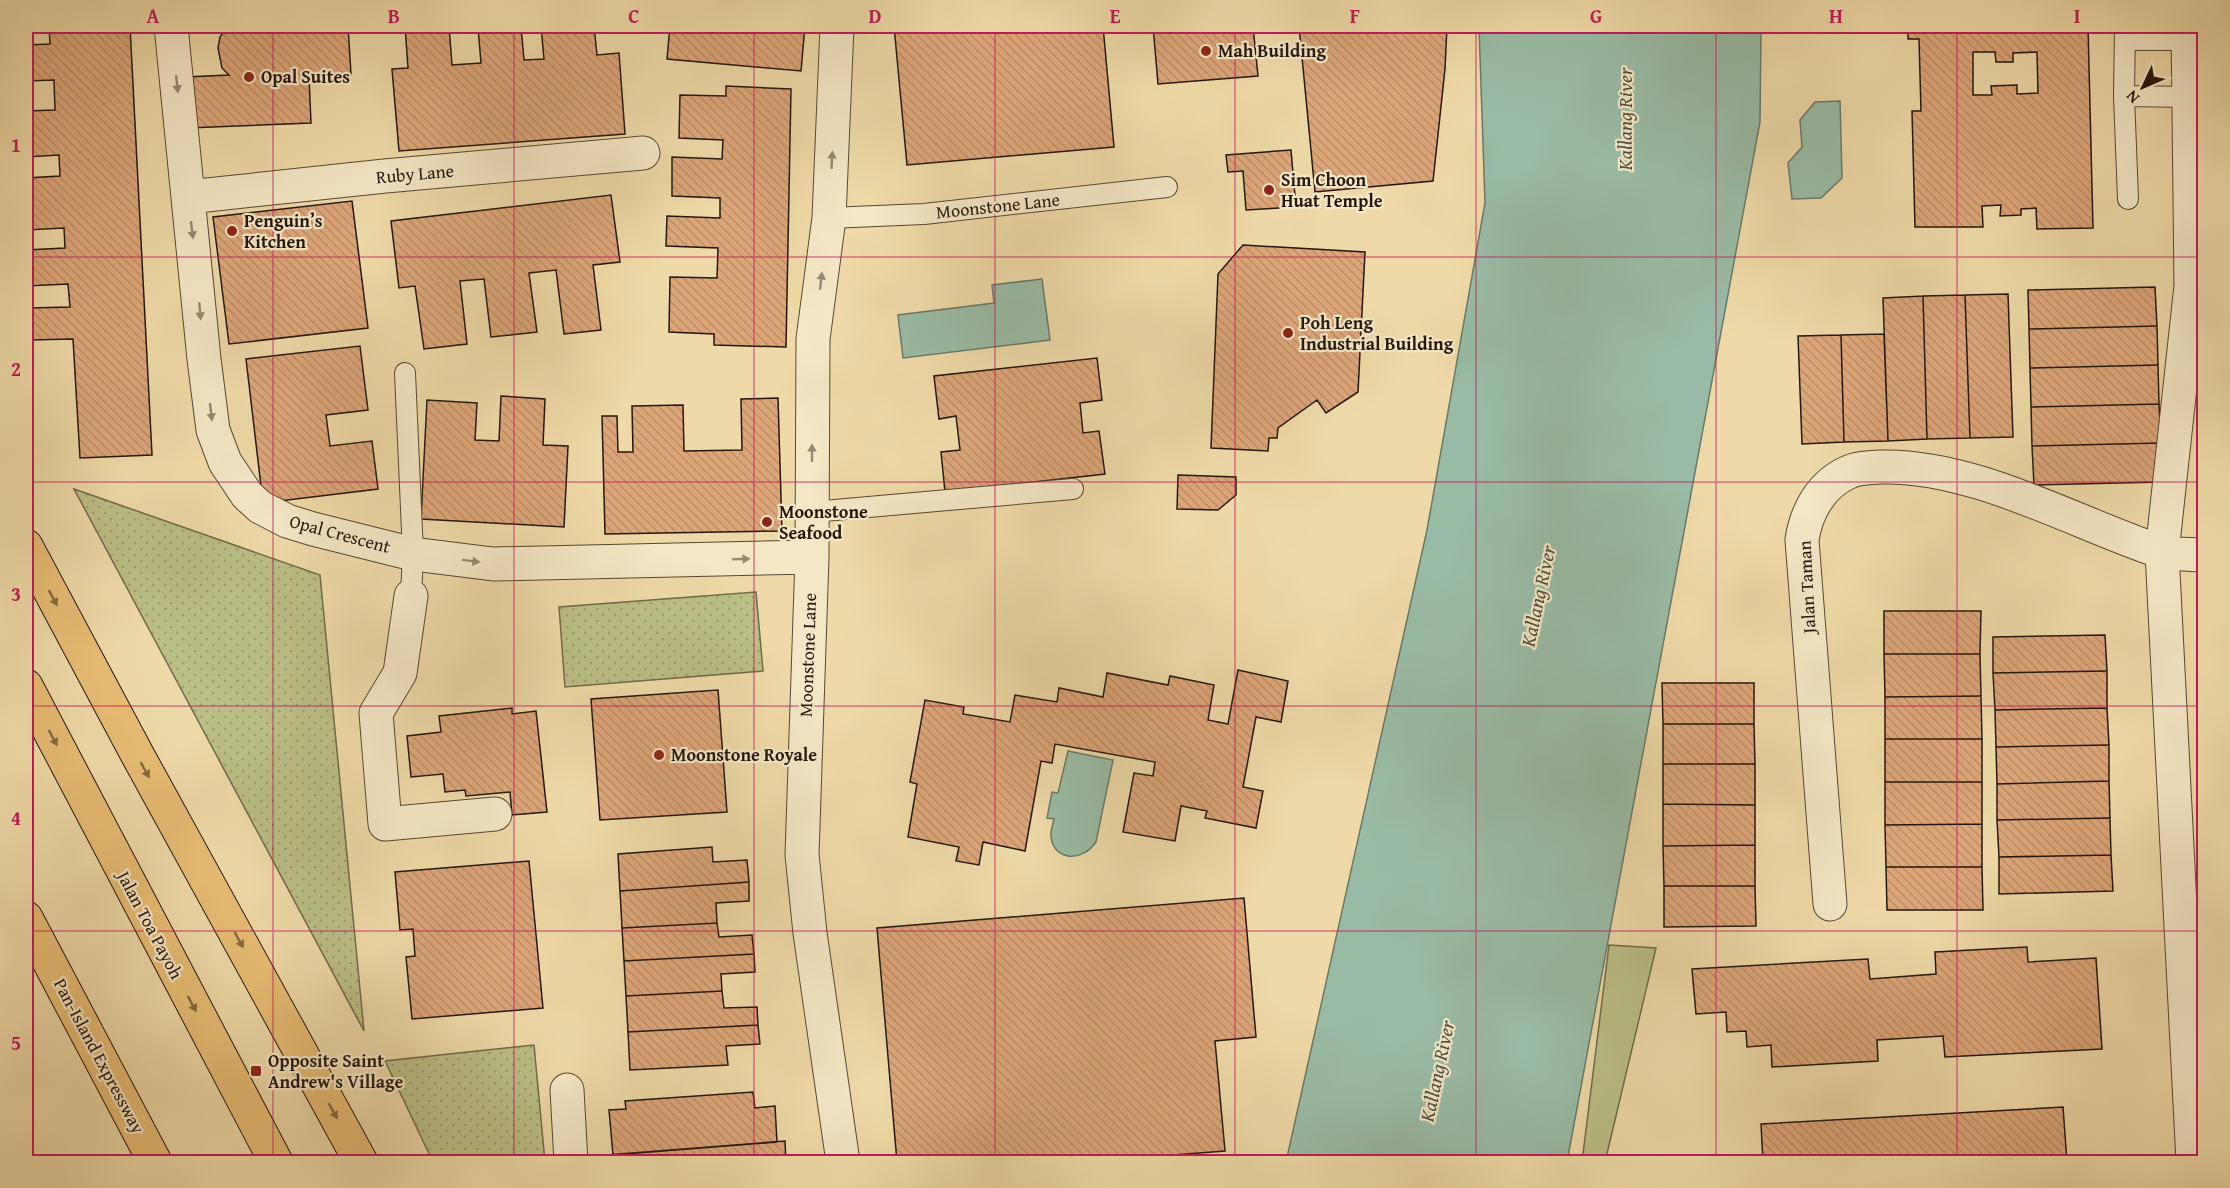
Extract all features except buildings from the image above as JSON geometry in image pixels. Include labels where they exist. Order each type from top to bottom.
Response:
[{"type":"main road","points":[[26,546],[142,765],[361,1162]]},
{"type":"main road","name":"Jalan Toa Payoh","points":[[26,686],[276,1162]]},
{"type":"main road","name":"Pan-Island Expressway","points":[[26,918],[155,1162]]},
{"type":"street","name":"Opal Crescent","points":[[171,26],[213,430],[225,462],[247,495],[260,507],[287,521],[413,554],[493,564],[812,557]]},
{"type":"street","name":"Moonstone Lane","points":[[837,26],[829,218],[813,339],[812,557],[802,855],[810,933],[843,1162]]},
{"type":"street","points":[[2188,33],[2191,286],[2162,552],[2193,1162]]},
{"type":"street","name":"Ruby Lane","points":[[188,197],[385,176],[643,153]]},
{"type":"street","name":"Jalan Taman","points":[[1830,904],[1802,540],[1806,519],[1814,502],[1821,495],[1843,475],[1856,469],[1900,467],[1942,472],[1996,489],[2162,552],[2205,555]]},
{"type":"street","points":[[411,596],[400,673],[376,712],[385,824],[495,814]]},
{"type":"street","points":[[567,1090],[571,1162]]},
{"type":"lane","points":[[2128,199],[2124,96],[2125,33],[2188,33]]},
{"type":"lane","points":[[2124,96],[2189,97]]},
{"type":"lane","name":"Moonstone Lane","points":[[829,218],[924,214],[1167,187]]},
{"type":"lane","points":[[405,373],[413,554],[411,596]]},
{"type":"lane","points":[[812,512],[1073,489]]},
{"type":"green space","points":[[74,489],[320,575],[364,1031]]},
{"type":"green space","points":[[756,592],[763,671],[565,687],[559,607]]},
{"type":"green space","points":[[1609,945],[1656,948],[1605,1162],[1582,1162]]},
{"type":"green space","points":[[534,1045],[545,1162],[433,1162],[385,1061]]},
{"type":"water","name":"Kallang River","points":[[1479,26],[1761,26],[1760,122],[1567,1162],[1286,1162],[1427,530],[1485,203]]},
{"type":"water","points":[[1840,101],[1842,178],[1821,198],[1792,199],[1788,163],[1802,147],[1800,120],[1815,102]]},
{"type":"water","points":[[1042,279],[1050,340],[903,358],[898,315],[994,303],[992,285]]},
{"type":"water","points":[[1068,751],[1113,760],[1096,842],[1083,854],[1075,856],[1061,854],[1056,849],[1052,843],[1051,834],[1054,819],[1047,818],[1052,792],[1058,793]]},
{"type":"place","name":"Mah Building","points":[[1206,51]]},
{"type":"place","name":"Opal Suites","points":[[249,77]]},
{"type":"place","name":"Sim Choon Huat Temple","points":[[1269,190]]},
{"type":"place","name":"Penguin’s Kitchen","points":[[232,231]]},
{"type":"place","name":"Poh Leng Industrial Building","points":[[1288,333]]},
{"type":"place","name":"Moonstone Seafood","points":[[767,522]]},
{"type":"place","name":"Moonstone Royale","points":[[659,755]]},
{"type":"place","name":"Opposite Saint Andrew's Village","points":[[256,1071]]}]
